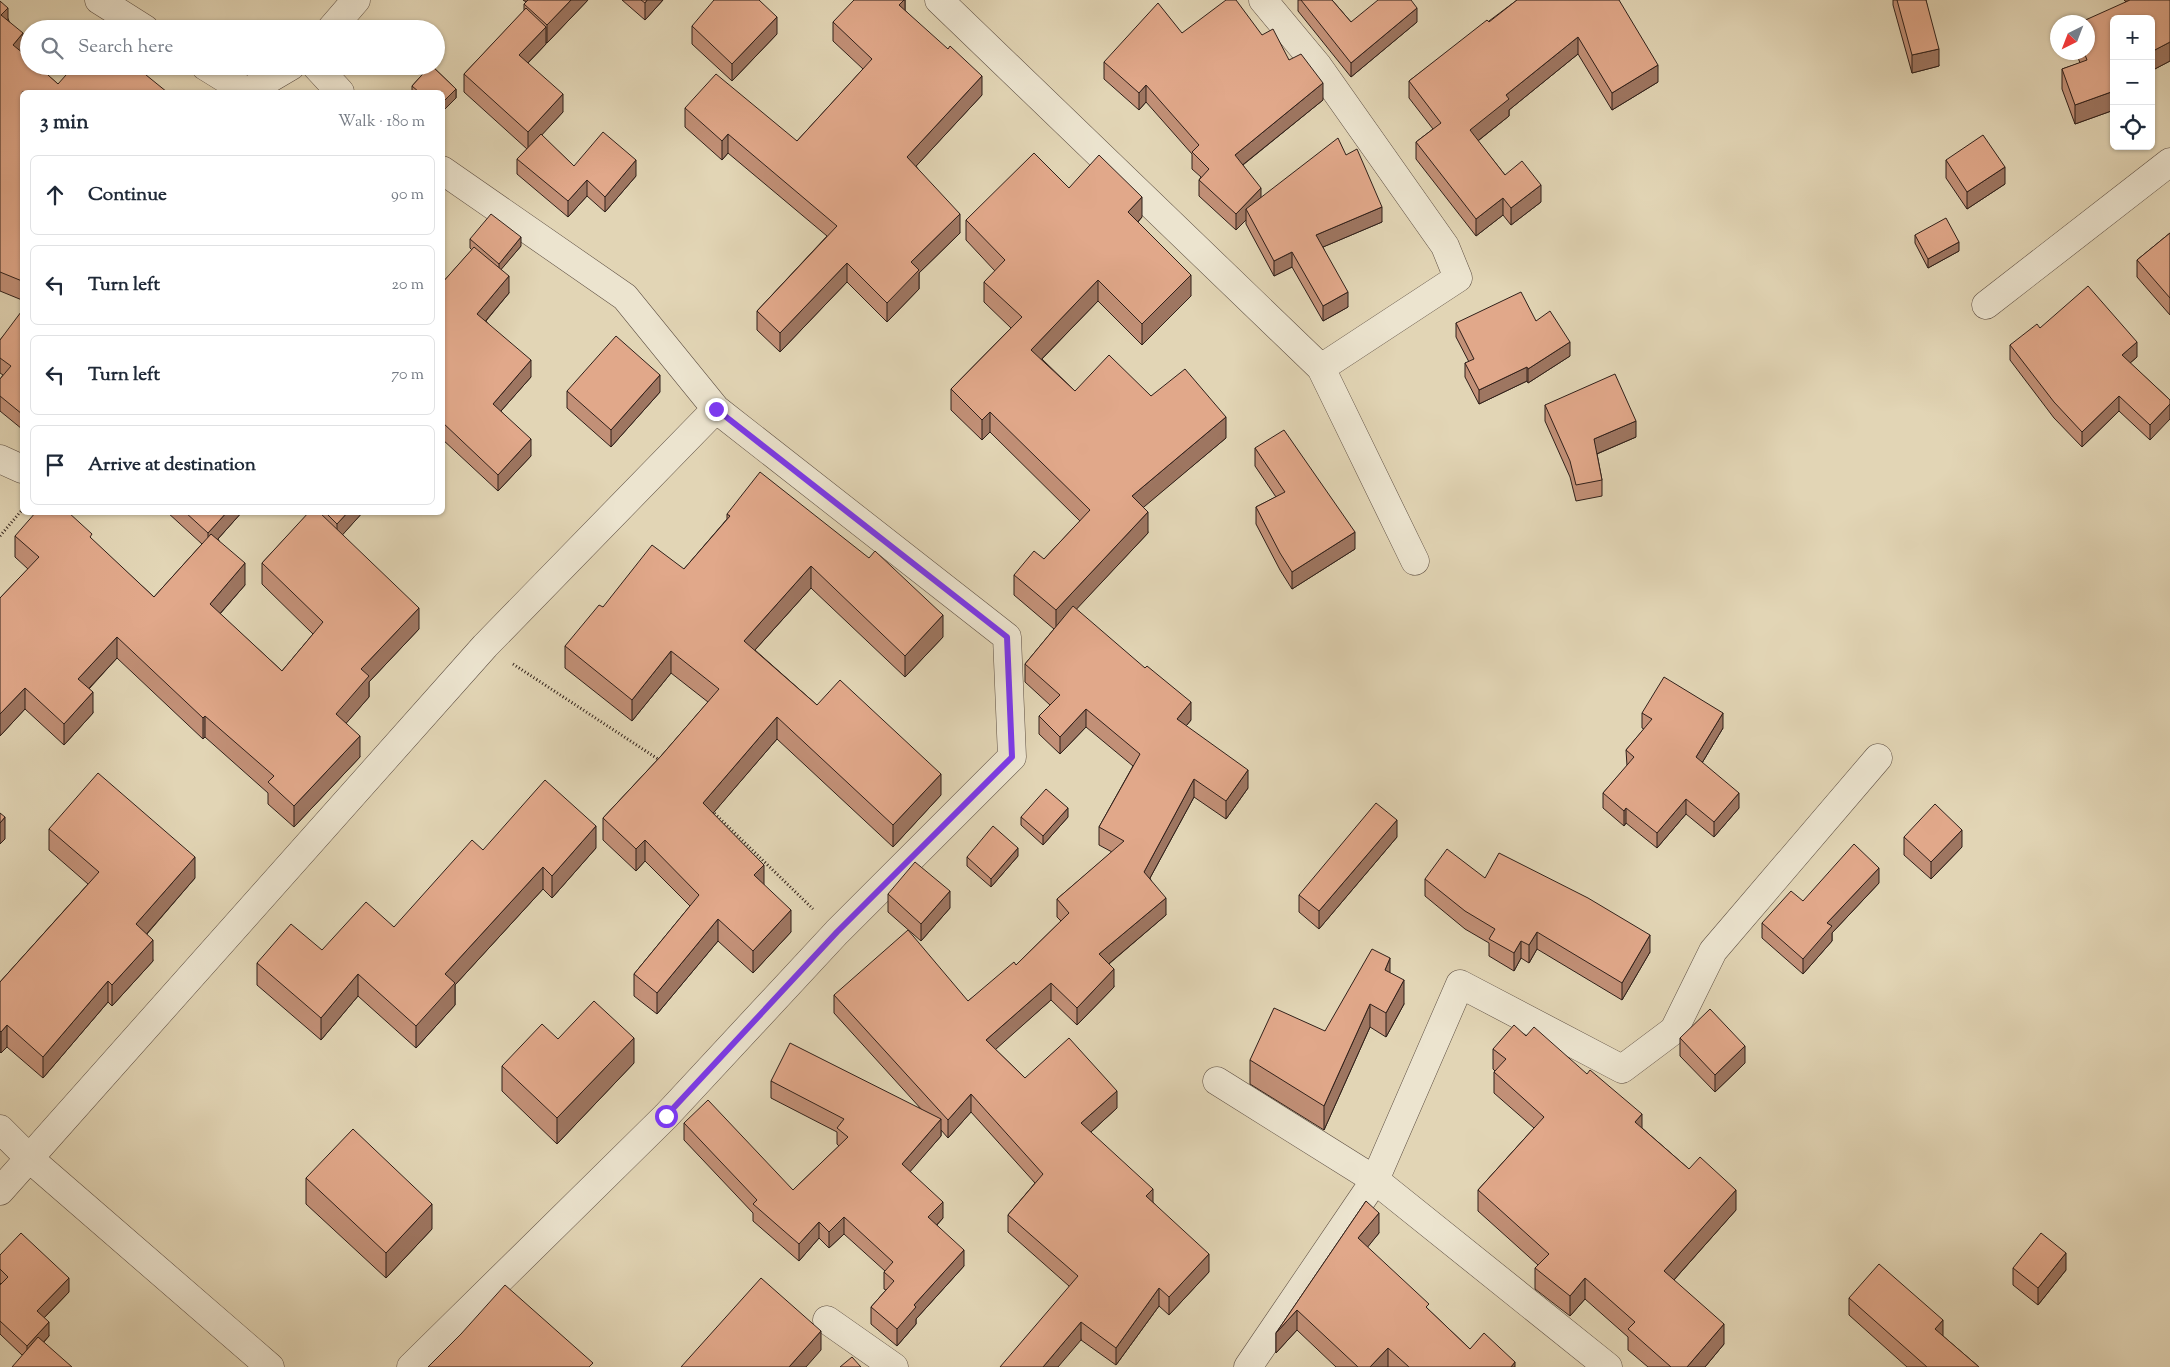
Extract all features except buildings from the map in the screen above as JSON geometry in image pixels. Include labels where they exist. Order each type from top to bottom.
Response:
[{"type":"street","points":[[99,0],[131,20]]},
{"type":"street","points":[[339,20],[356,0]]},
{"type":"street","points":[[939,0],[1320,368],[1415,561]]},
{"type":"street","points":[[1262,0],[1318,66],[1445,246],[1458,278],[1320,368]]},
{"type":"street","points":[[220,75],[244,90]]},
{"type":"street","points":[[250,90],[276,75]]},
{"type":"street","points":[[324,75],[338,90]]},
{"type":"street","points":[[1986,305],[2170,162]]},
{"type":"street","points":[[411,1367],[666,1116],[837,932],[1012,757],[1007,637],[716,409],[625,297],[445,172]]},
{"type":"street","points":[[0,1191],[485,646],[716,409]]},
{"type":"street","points":[[0,459],[20,468]]},
{"type":"street","points":[[1248,1367],[1376,1180],[1460,984],[1622,1069],[1674,1030],[1713,951],[1878,758]]},
{"type":"street","points":[[1217,1081],[1376,1180],[1608,1367]]},
{"type":"street","points":[[0,1129],[30,1159],[270,1367]]},
{"type":"street","points":[[826,1320],[894,1367]]},
{"type":"path","points":[[0,536],[20,512]]},
{"type":"path","points":[[485,646],[659,759],[666,766]]},
{"type":"path","points":[[709,808],[837,932]]},
{"type":"route","points":[[666,1116],[837,932],[1012,757],[1007,637],[716,409]]}]
